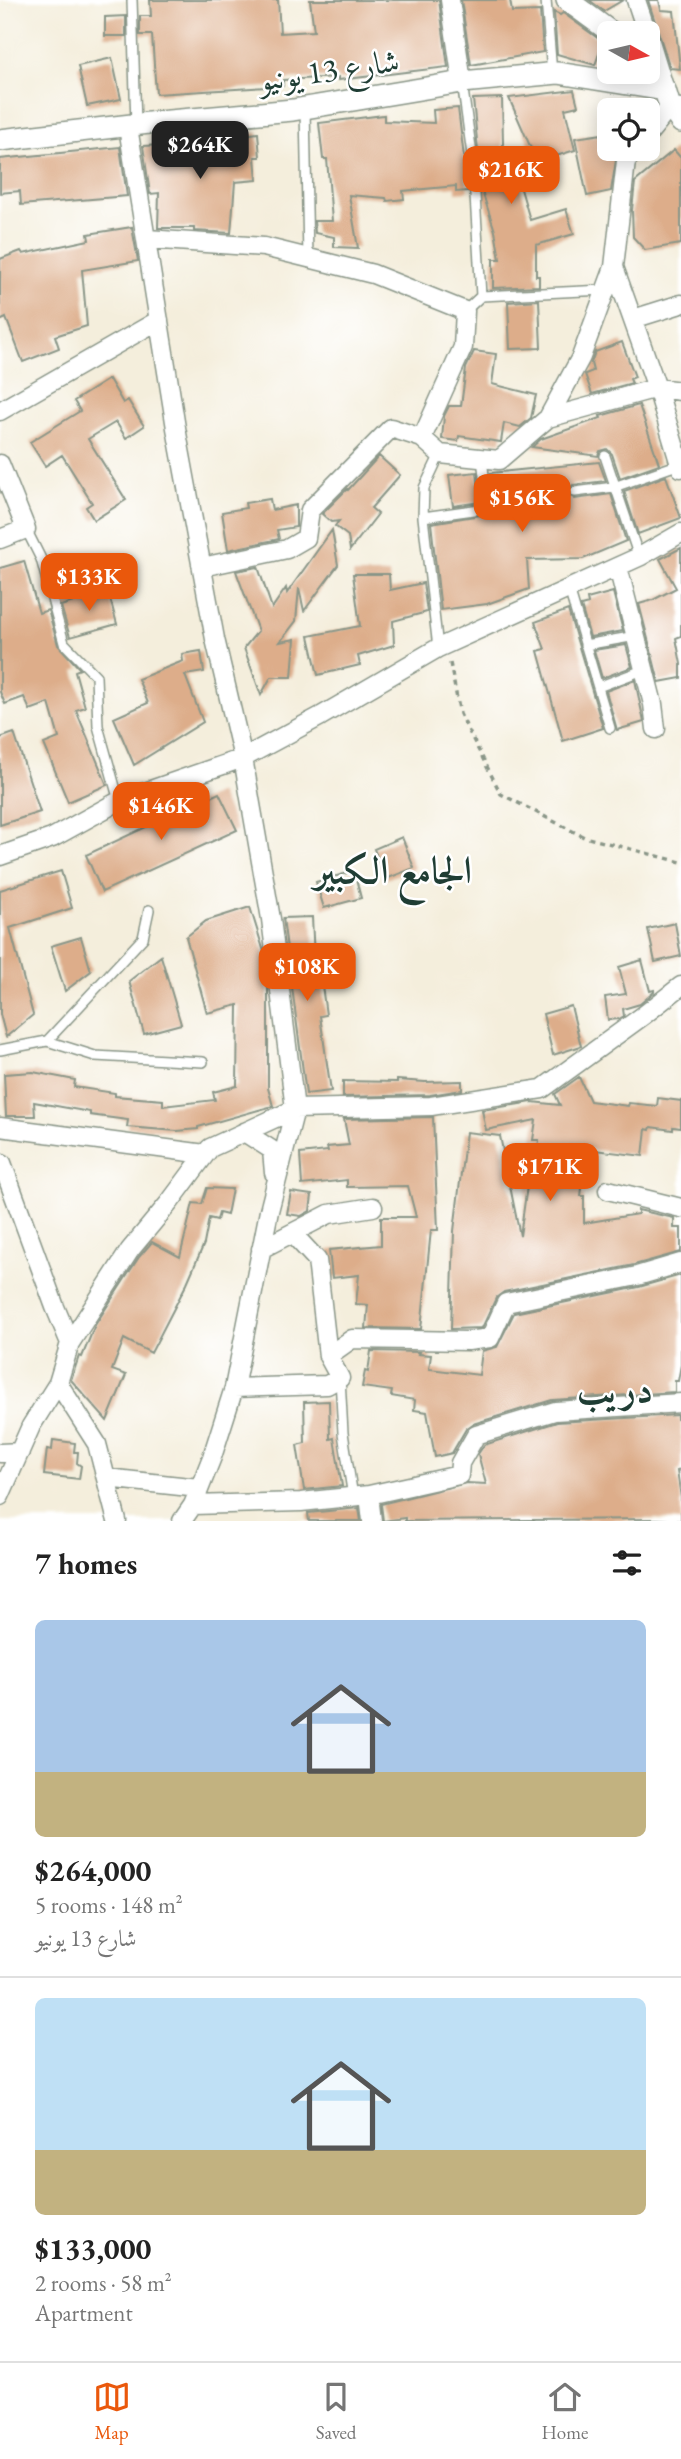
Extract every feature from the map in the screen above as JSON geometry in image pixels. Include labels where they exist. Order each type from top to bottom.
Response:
[{"type":"street","points":[[450,0],[462,82]]},
{"type":"street","points":[[567,0],[597,22]]},
{"type":"street","points":[[636,0],[643,21]]},
{"type":"street","points":[[660,69],[674,107]]},
{"type":"street","name":"شارع 13 يونيو","points":[[0,140],[305,108],[462,82],[552,73],[674,107]]},
{"type":"street","points":[[657,84],[674,107]]},
{"type":"street","points":[[660,122],[674,107]]},
{"type":"street","points":[[132,126],[176,428],[215,639],[243,758],[271,919],[295,1109],[261,1249],[234,1388],[196,1497],[182,1521]]},
{"type":"street","points":[[202,567],[287,550],[306,538],[310,510],[391,428],[422,438],[440,454],[499,460],[548,418],[581,357],[614,267],[626,161]]},
{"type":"street","points":[[147,239],[264,247],[373,274],[465,311],[463,347],[422,438]]},
{"type":"street","points":[[614,267],[657,388],[680,466]]},
{"type":"street","points":[[632,319],[681,304]]},
{"type":"street","points":[[0,411],[159,320]]},
{"type":"street","points":[[548,418],[657,388],[681,391]]},
{"type":"street","points":[[0,464],[26,529],[0,538]]},
{"type":"street","points":[[0,856],[52,838],[119,801],[243,758],[442,646],[639,557],[681,533]]},
{"type":"street","points":[[618,566],[653,704],[656,729]]},
{"type":"street","points":[[0,1496],[31,1426],[58,1383],[70,1343],[130,1250],[209,1148],[295,1109],[431,1106],[541,1089],[644,1016],[681,986]]},
{"type":"street","points":[[0,1127],[205,1154]]},
{"type":"street","points":[[244,1132],[272,1150],[276,1185]]},
{"type":"street","points":[[0,1164],[2,1163],[54,1307],[70,1343]]},
{"type":"street","points":[[608,1190],[681,1208]]},
{"type":"street","points":[[261,1249],[329,1214],[373,1207]]},
{"type":"street","points":[[234,1388],[327,1384],[340,1378],[328,1356],[317,1260],[292,1233]]},
{"type":"street","points":[[328,1356],[352,1339],[468,1341],[490,1338],[506,1303],[637,1276],[681,1263]]},
{"type":"street","points":[[58,1383],[97,1444],[117,1521]]},
{"type":"street","points":[[106,1478],[196,1497],[302,1502],[361,1496],[459,1475],[460,1463],[476,1435],[555,1411],[681,1403]]},
{"type":"street","points":[[0,1454],[20,1452]]},
{"type":"street","points":[[361,1496],[372,1521]]},
{"type":"lane","points":[[132,0],[132,126]]},
{"type":"lane","points":[[546,0],[552,73]]},
{"type":"lane","points":[[462,82],[473,162],[481,296]]},
{"type":"lane","points":[[305,108],[308,258]]},
{"type":"lane","points":[[465,311],[481,296],[605,290]]},
{"type":"lane","points":[[440,454],[424,488],[423,517],[442,646]]},
{"type":"lane","points":[[605,456],[639,557]]},
{"type":"lane","points":[[423,517],[488,508],[482,458]]},
{"type":"lane","points":[[575,492],[614,487],[680,466]]},
{"type":"lane","points":[[26,529],[41,559],[64,643],[96,676],[98,726],[119,801]]},
{"type":"lane","points":[[569,589],[610,728]]},
{"type":"lane","points":[[585,645],[636,636]]},
{"type":"lane","points":[[598,687],[643,670]]},
{"type":"lane","points":[[47,1041],[144,938],[149,910]]},
{"type":"lane","points":[[0,1050],[47,1041],[95,1056],[203,1062]]},
{"type":"lane","points":[[340,1378],[343,1433],[361,1496]]},
{"type":"path","points":[[442,646],[460,714],[501,794],[584,836],[681,862]]},
{"type":"building","points":[[150,0],[278,0],[280,33],[314,31],[310,0],[439,0],[448,67],[338,80],[338,77],[283,80],[283,86],[156,94],[152,35],[140,35],[140,16],[151,16]]},
{"type":"building","points":[[461,0],[510,0],[512,12],[540,11],[543,52],[471,65]]},
{"type":"building","points":[[589,0],[623,0],[604,11]]},
{"type":"building","points":[[648,0],[659,0],[661,10],[674,11],[680,69],[670,68],[660,37],[660,21],[655,21]]},
{"type":"building","points":[[554,12],[560,15],[563,13],[597,38],[595,65],[557,54]]},
{"type":"building","points":[[126,16],[126,36],[105,36],[105,17]]},
{"type":"building","points":[[112,58],[121,99],[87,106],[78,66]]},
{"type":"building","points":[[574,90],[578,106],[565,109],[575,150],[537,162],[509,98]]},
{"type":"building","points":[[502,98],[504,186],[519,182],[530,220],[566,209],[574,234],[536,245],[536,276],[539,276],[539,286],[493,288],[493,259],[500,259],[495,231],[482,191],[473,99]]},
{"type":"building","points":[[458,108],[468,191],[456,192],[456,186],[403,191],[404,199],[387,201],[386,198],[349,195],[358,248],[334,247],[334,237],[315,233],[314,221],[332,221],[327,159],[323,159],[319,123],[384,115],[384,121],[434,123],[433,110]]},
{"type":"building","points":[[258,133],[260,157],[255,157],[257,180],[235,182],[231,233],[194,231],[194,228],[158,228],[159,193],[150,194],[143,146],[184,144]]},
{"type":"building","points":[[597,135],[597,161],[616,161],[611,191],[587,196],[575,138]]},
{"type":"building","points":[[120,147],[127,196],[21,205],[20,191],[0,193],[0,159]]},
{"type":"building","points":[[674,150],[681,158],[681,244],[645,250],[633,237],[635,182]]},
{"type":"building","points":[[132,227],[138,261],[82,270],[87,326],[55,336],[59,348],[23,362],[6,318],[0,321],[0,259],[21,251],[23,254],[89,240],[88,234]]},
{"type":"building","points":[[539,300],[541,348],[510,349],[508,302]]},
{"type":"building","points":[[622,342],[635,377],[630,379],[632,383],[592,394],[585,374],[593,371],[591,363],[595,352]]},
{"type":"building","points":[[474,351],[496,354],[492,384],[536,395],[531,418],[520,427],[504,423],[501,442],[459,436],[458,441],[442,439],[444,416],[449,406],[461,406],[466,368]]},
{"type":"building","points":[[109,379],[123,403],[128,400],[144,426],[126,438],[116,422],[88,439],[126,500],[94,520],[86,507],[92,503],[62,455],[45,466],[30,442],[80,411],[74,401]]},
{"type":"building","points":[[639,405],[659,464],[620,478],[612,454],[607,449],[600,451],[598,456],[532,447],[541,439],[601,418],[600,416]]},
{"type":"building","points":[[379,456],[400,475],[371,508],[378,514],[350,550],[348,536],[335,526],[339,521],[331,522],[322,514]]},
{"type":"building","points":[[599,462],[606,481],[573,485],[568,494],[575,499],[611,494],[626,541],[583,559],[527,560],[529,589],[487,604],[441,610],[431,523],[493,513],[495,507],[491,473]]},
{"type":"building","points":[[477,472],[480,502],[453,506],[449,475]]},
{"type":"building","points":[[666,476],[681,518],[638,534],[624,491]]},
{"type":"building","points":[[270,499],[272,510],[296,505],[296,527],[277,530],[279,539],[228,550],[222,512],[246,508],[245,503]]},
{"type":"building","points":[[332,530],[338,565],[304,611],[299,588],[296,621],[280,642],[295,639],[292,677],[271,677],[261,695],[244,648],[258,631],[236,571],[258,567],[272,608],[286,588],[287,593]]},
{"type":"building","points":[[681,548],[681,636],[676,638],[681,678],[659,682],[639,604],[676,588],[660,559]]},
{"type":"building","points":[[24,561],[39,613],[48,610],[58,645],[80,669],[75,671],[85,707],[76,710],[107,785],[68,802],[44,744],[59,738],[49,703],[30,710],[24,697],[5,704],[0,692],[0,568]]},
{"type":"building","points":[[353,574],[389,574],[390,590],[423,583],[427,612],[393,621],[394,645],[358,656],[360,665],[318,675],[309,636],[360,626]]},
{"type":"building","points":[[107,588],[117,624],[70,637],[61,606],[73,602],[72,597]]},
{"type":"building","points":[[613,592],[623,631],[590,637],[581,606],[588,604],[587,599]]},
{"type":"building","points":[[568,610],[603,728],[563,741],[538,651],[545,649],[535,622]]},
{"type":"building","points":[[626,645],[632,667],[602,678],[594,650]]},
{"type":"building","points":[[201,651],[204,672],[185,675],[203,722],[134,765],[114,718],[148,703],[138,679],[183,661],[182,654]]},
{"type":"building","points":[[635,680],[644,722],[617,730],[606,691]]},
{"type":"building","points":[[14,733],[40,812],[0,825],[0,738]]},
{"type":"building","points":[[219,793],[237,830],[102,892],[86,855]]},
{"type":"building","points":[[402,837],[414,868],[386,879],[374,849]]},
{"type":"building","points":[[61,871],[72,908],[10,928],[33,1015],[6,1037],[0,1014],[0,890]]},
{"type":"building","points":[[354,871],[361,898],[324,908],[316,882]]},
{"type":"building","points":[[250,907],[264,952],[268,990],[268,1088],[273,1106],[198,1129],[177,1131],[127,1127],[128,1120],[90,1115],[90,1112],[34,1102],[35,1116],[6,1116],[4,1074],[33,1072],[75,1080],[74,1087],[115,1093],[115,1096],[163,1100],[163,1106],[215,1100],[213,1092],[237,1086],[238,1005],[207,1013],[186,937],[206,921]]},
{"type":"building","points":[[312,917],[315,979],[321,978],[326,1015],[320,1016],[331,1091],[306,1094],[283,918]]},
{"type":"building","points":[[675,923],[681,956],[655,962],[648,929]]},
{"type":"building","points":[[81,937],[91,971],[65,991],[51,946]]},
{"type":"building","points":[[161,956],[181,1024],[144,1034],[129,981]]},
{"type":"building","points":[[642,960],[650,991],[654,992],[640,1004],[623,1009],[624,1016],[608,1020],[605,997],[626,994],[619,967]]},
{"type":"building","points":[[571,1006],[581,1046],[553,1055],[543,1014]]},
{"type":"building","points":[[579,1077],[590,1101],[628,1106],[629,1103],[657,1106],[658,1098],[681,1101],[681,1128],[646,1129],[643,1156],[587,1149],[581,1196],[584,1196],[584,1223],[638,1214],[638,1210],[674,1218],[674,1228],[681,1228],[681,1252],[634,1265],[504,1292],[496,1298],[482,1328],[451,1329],[454,1231],[466,1132],[500,1136],[520,1236],[529,1172],[535,1173],[539,1140],[533,1140],[536,1120],[486,1130],[482,1110],[532,1102],[560,1105],[555,1094]]},
{"type":"building","points":[[343,1081],[462,1081],[462,1090],[430,1095],[343,1097]]},
{"type":"building","points":[[433,1117],[438,1230],[431,1230],[421,1329],[366,1328],[368,1305],[356,1304],[359,1275],[332,1278],[329,1250],[381,1245],[381,1217],[416,1217],[408,1186],[347,1187],[347,1180],[302,1185],[300,1154],[328,1151],[327,1147],[349,1145],[344,1119]]},
{"type":"building","points":[[207,1188],[232,1189],[227,1215],[219,1213],[217,1220],[209,1218],[204,1244],[151,1353],[124,1339],[112,1370],[126,1375],[107,1421],[71,1380],[79,1356],[82,1357],[95,1325],[139,1257],[152,1242],[180,1257],[193,1203],[202,1204]]},
{"type":"building","points":[[291,1192],[312,1195],[310,1211],[301,1216],[287,1214]]},
{"type":"building","points":[[681,1275],[681,1365],[678,1381],[675,1381],[675,1392],[552,1400],[473,1424],[466,1429],[452,1453],[435,1457],[427,1412],[414,1410],[415,1400],[391,1396],[392,1391],[362,1387],[365,1371],[368,1372],[371,1351],[419,1352],[418,1354],[431,1355],[429,1369],[479,1375],[482,1351],[497,1347],[514,1313],[639,1287]]},
{"type":"building","points":[[329,1401],[330,1439],[334,1438],[342,1486],[304,1490],[297,1445],[305,1443],[304,1402]]},
{"type":"building","points":[[677,1415],[677,1419],[681,1418],[681,1470],[677,1471],[681,1521],[405,1521],[405,1518],[383,1521],[381,1504],[466,1483],[486,1484],[478,1454],[484,1445],[557,1422]]},
{"type":"building","points":[[53,1440],[75,1443],[74,1452],[78,1452],[77,1463],[81,1466],[79,1479],[44,1475],[47,1449],[52,1450]]},
{"type":"building","points":[[359,1508],[361,1521],[309,1521],[308,1513]]},
{"type":"district","name":"الجامع الكبير","points":[[393,870]]},
{"type":"district","name":"دريب","points":[[615,1389]]}]
